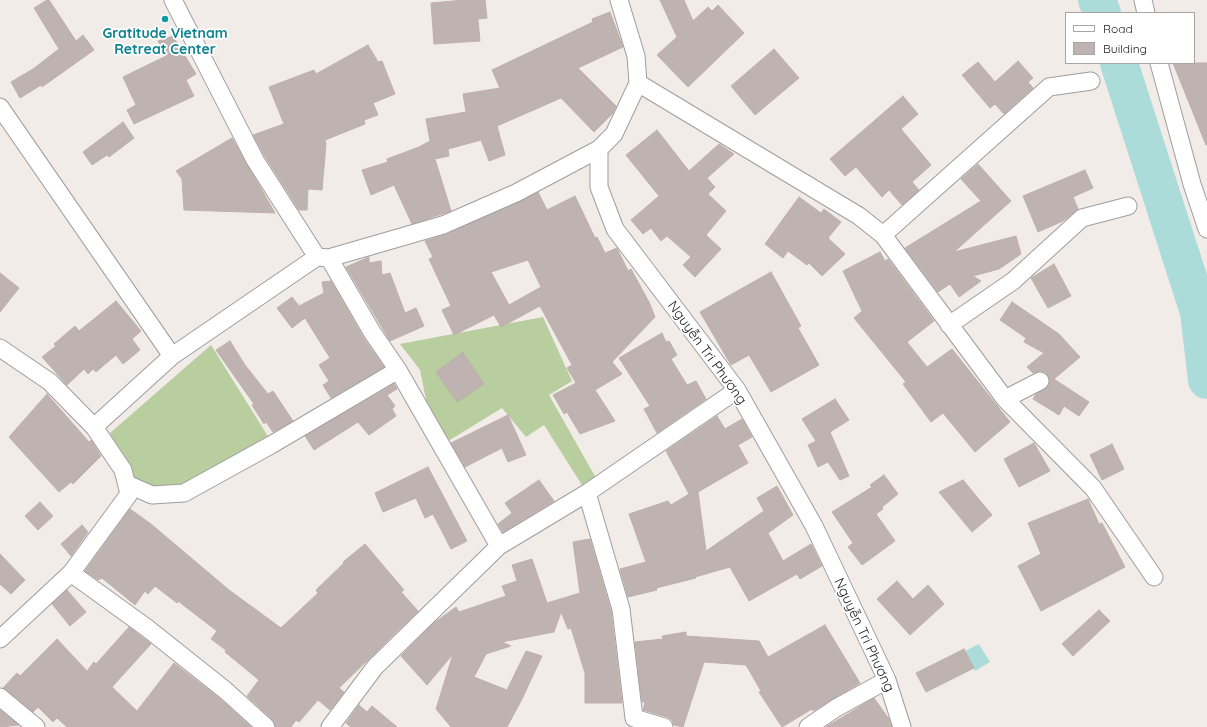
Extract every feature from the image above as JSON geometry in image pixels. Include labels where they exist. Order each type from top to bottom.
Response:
[{"type":"street","points":[[173,0],[255,160],[398,370],[499,546]]},
{"type":"street","points":[[94,427],[172,356],[323,258],[443,225],[516,193],[599,149],[614,134],[638,83],[636,56],[619,0]]},
{"type":"street","points":[[1143,0],[1146,12]]},
{"type":"street","points":[[1159,64],[1192,184],[1207,230]]},
{"type":"street","points":[[883,235],[1049,87],[1091,81]]},
{"type":"street","points":[[638,83],[859,216],[883,235],[1005,399],[1093,488],[1154,577]]},
{"type":"street","points":[[0,107],[172,356]]},
{"type":"street","name":"Nguyễn Tri Phương","points":[[599,149],[599,187],[615,229],[737,390],[814,526],[887,680],[902,727]]},
{"type":"street","points":[[949,324],[1013,281],[1082,218],[1128,206]]},
{"type":"street","points":[[0,348],[50,382],[94,427],[123,470],[129,494],[71,573],[0,639]]},
{"type":"street","points":[[127,484],[152,495],[184,493],[271,445],[398,370]]},
{"type":"street","points":[[1005,399],[1040,381]]},
{"type":"street","points":[[330,727],[375,668],[499,546],[587,493],[737,390]]},
{"type":"street","points":[[587,493],[620,609],[634,718],[664,727]]},
{"type":"street","points":[[71,573],[147,628],[225,690],[266,727]]},
{"type":"street","points":[[808,727],[836,708],[887,680]]},
{"type":"street","points":[[0,697],[36,727]]},
{"type":"green space","points":[[543,317],[572,381],[549,395],[596,478],[587,493],[544,425],[526,437],[502,408],[450,440],[432,429],[420,370],[400,344]]},
{"type":"green space","points":[[211,345],[269,438],[184,493],[136,488],[110,433]]},
{"type":"water","points":[[979,644],[990,662],[975,671],[965,651]]},
{"type":"building","points":[[49,0],[76,41],[83,35],[94,50],[42,87],[41,85],[20,98],[11,82],[33,69],[59,49],[34,8]]},
{"type":"building","points":[[485,0],[487,18],[478,19],[480,41],[434,44],[431,3]]},
{"type":"building","points":[[660,0],[684,0],[693,21],[708,7],[712,11],[718,5],[744,33],[688,87],[657,55],[677,37]]},
{"type":"building","points":[[610,12],[623,47],[578,68],[616,106],[613,113],[594,132],[561,98],[497,126],[505,155],[489,161],[481,140],[448,149],[449,156],[435,159],[451,211],[412,224],[394,185],[371,195],[362,170],[388,162],[387,159],[419,147],[430,141],[426,119],[466,112],[463,94],[500,88],[492,70],[593,22],[592,19]]},
{"type":"building","points":[[173,36],[196,74],[186,80],[194,96],[134,124],[127,110],[136,105],[123,77],[166,56],[158,41]]},
{"type":"building","points":[[368,45],[378,62],[382,61],[395,94],[373,103],[378,115],[364,120],[365,124],[325,140],[326,144],[322,190],[308,189],[307,210],[299,210],[253,135],[284,124],[269,87],[314,70],[316,74]]},
{"type":"building","points":[[774,49],[799,78],[755,115],[731,86]]},
{"type":"building","points":[[1018,61],[1033,78],[1028,82],[1033,88],[1004,114],[995,104],[990,108],[962,75],[978,62],[995,82]]},
{"type":"building","points":[[1207,63],[1206,145],[1173,64]]},
{"type":"building","points":[[903,96],[918,114],[901,129],[931,165],[912,182],[919,190],[902,205],[889,190],[882,197],[856,167],[845,176],[830,159]]},
{"type":"building","points":[[123,122],[134,138],[109,157],[107,155],[92,165],[83,152]]},
{"type":"building","points":[[657,130],[689,171],[719,144],[734,154],[707,178],[715,187],[708,194],[726,211],[706,235],[721,249],[695,277],[683,265],[691,257],[667,236],[661,241],[651,228],[643,234],[631,220],[659,196],[626,155]]},
{"type":"building","points":[[232,138],[275,213],[184,210],[182,179],[176,171]]},
{"type":"building","points":[[978,164],[1011,201],[954,252],[1016,236],[1021,254],[999,269],[973,276],[981,281],[959,297],[950,284],[938,292],[905,248],[981,201],[961,179]]},
{"type":"building","points":[[1085,170],[1093,188],[1073,197],[1078,209],[1063,221],[1038,232],[1023,196]]},
{"type":"building","points":[[538,192],[547,210],[575,196],[595,238],[597,237],[605,253],[617,248],[628,271],[631,269],[649,302],[655,317],[612,362],[622,374],[595,390],[615,421],[580,434],[567,412],[564,414],[553,395],[576,383],[567,368],[572,365],[540,306],[501,327],[494,315],[454,335],[442,310],[451,306],[429,259],[433,257],[425,241],[447,234]],"holes":[[[528,260],[541,287],[509,305],[491,272]]]},
{"type":"building","points":[[799,197],[821,213],[824,209],[841,222],[828,238],[845,254],[822,276],[809,263],[807,265],[788,251],[783,258],[765,244]]},
{"type":"building","points":[[880,252],[885,261],[888,259],[934,321],[907,342],[927,367],[952,349],[1010,422],[975,452],[943,413],[931,422],[903,384],[906,382],[854,318],[862,311],[843,271]]},
{"type":"building","points":[[369,257],[369,263],[381,261],[382,275],[390,273],[405,313],[416,308],[424,326],[390,341],[346,267]]},
{"type":"building","points":[[1054,264],[1071,296],[1048,308],[1031,278]]},
{"type":"building","points":[[771,272],[801,326],[798,328],[819,365],[771,392],[749,355],[731,365],[700,312]]},
{"type":"building","points":[[0,273],[19,288],[0,312]]},
{"type":"building","points":[[331,281],[363,337],[384,367],[331,398],[323,385],[329,381],[319,365],[330,358],[305,318],[292,328],[277,308],[292,297],[299,306],[324,293],[322,282]]},
{"type":"building","points":[[116,301],[141,331],[132,339],[140,350],[123,364],[116,355],[96,372],[93,369],[88,374],[84,369],[67,385],[42,357],[56,346],[54,344],[75,326],[79,331]]},
{"type":"building","points":[[1012,302],[1059,334],[1080,357],[1054,379],[1089,402],[1079,416],[1064,406],[1059,415],[1033,399],[1036,394],[1048,387],[1050,381],[1045,372],[1040,371],[1033,373],[1027,367],[1044,353],[1024,342],[1026,338],[1000,320]]},
{"type":"building","points":[[662,333],[666,342],[669,341],[677,355],[671,359],[687,385],[696,381],[706,399],[657,433],[644,409],[650,406],[619,358]]},
{"type":"building","points":[[230,341],[245,365],[268,394],[273,391],[293,421],[273,432],[266,422],[264,424],[252,405],[254,404],[216,350]]},
{"type":"building","points":[[463,352],[484,384],[457,402],[436,372]]},
{"type":"building","points":[[394,384],[397,389],[387,395],[395,406],[392,409],[396,416],[369,435],[358,422],[314,450],[305,436]]},
{"type":"building","points":[[47,394],[89,442],[91,440],[101,456],[73,484],[71,482],[59,492],[9,437]]},
{"type":"building","points":[[835,399],[849,420],[830,432],[849,476],[840,480],[828,462],[818,467],[808,445],[816,441],[802,419]]},
{"type":"building","points":[[508,415],[526,455],[508,462],[502,448],[465,467],[451,443]]},
{"type":"building","points":[[717,416],[725,429],[742,419],[752,437],[738,445],[748,463],[698,492],[706,551],[764,511],[757,498],[777,486],[793,515],[768,533],[783,561],[811,544],[822,566],[800,579],[797,574],[749,601],[730,567],[695,577],[696,578],[656,588],[657,590],[628,597],[620,569],[646,562],[629,514],[668,501],[671,505],[689,494],[666,451]]},
{"type":"building","points":[[1034,443],[1050,471],[1019,487],[1004,459]]},
{"type":"building","points":[[1112,444],[1124,469],[1102,480],[1090,455]]},
{"type":"building","points":[[428,467],[467,541],[451,549],[433,514],[425,518],[416,498],[383,512],[375,493]]},
{"type":"building","points":[[884,475],[898,494],[876,514],[895,541],[862,565],[848,547],[853,543],[832,512],[872,487],[870,485]]},
{"type":"building","points":[[539,480],[554,501],[503,532],[498,524],[512,513],[505,503]]},
{"type":"building","points":[[963,480],[992,515],[972,532],[939,492]]},
{"type":"building","points":[[1088,499],[1099,524],[1102,523],[1125,567],[1041,611],[1018,566],[1041,554],[1028,523]]},
{"type":"building","points":[[40,502],[53,516],[38,530],[25,516]]},
{"type":"building","points":[[130,509],[151,524],[229,590],[281,628],[318,593],[316,590],[344,563],[343,562],[365,544],[404,590],[401,592],[418,611],[339,688],[344,692],[330,710],[318,700],[299,722],[296,720],[291,727],[276,727],[273,720],[247,696],[259,680],[225,652],[226,650],[211,639],[217,631],[178,601],[177,603],[155,586],[148,594],[145,591],[135,605],[102,578],[98,580],[85,571]]},
{"type":"building","points":[[82,525],[88,532],[71,556],[61,544]]},
{"type":"building","points":[[590,539],[611,611],[622,703],[585,703],[585,673],[571,628],[568,629],[561,612],[554,632],[502,642],[511,646],[486,654],[474,677],[507,690],[526,651],[542,656],[507,727],[451,727],[436,709],[453,654],[427,685],[401,656],[434,623],[456,607],[459,612],[506,596],[502,586],[517,581],[512,565],[532,559],[547,603],[580,593],[573,542]]},
{"type":"building","points":[[0,554],[25,580],[11,594],[0,584]]},
{"type":"building","points":[[897,581],[913,599],[928,585],[944,604],[910,635],[877,599]]},
{"type":"building","points":[[67,590],[86,612],[70,626],[52,604]]},
{"type":"building","points":[[1099,610],[1110,621],[1073,656],[1062,644]]},
{"type":"building","points":[[825,625],[860,683],[813,711],[812,709],[782,727],[759,692],[761,691],[746,665],[704,662],[683,727],[674,725],[672,720],[667,717],[643,710],[645,702],[642,702],[635,642],[663,639],[662,636],[686,632],[686,636],[759,641],[768,657]]},
{"type":"building","points":[[129,627],[151,644],[112,687],[137,711],[174,663],[219,698],[251,727],[67,727],[57,718],[53,722],[38,707],[33,712],[3,688],[17,673],[20,676],[57,639],[87,671],[94,662],[96,664]]},
{"type":"building","points":[[964,649],[974,668],[926,692],[916,673]]},
{"type":"building","points":[[874,698],[889,719],[892,727],[826,727]]},
{"type":"building","points":[[359,705],[367,712],[372,706],[397,727],[351,727],[346,723]]},
{"type":"building","points":[[0,710],[19,725],[0,727]]},
{"type":"waterway","points":[[1097,0],[1102,12]]},
{"type":"waterway","points":[[1119,64],[1199,312],[1207,380]]},
{"type":"place","name":"Gratitude Vietnam Retreat Center","points":[[165,19]]}]
